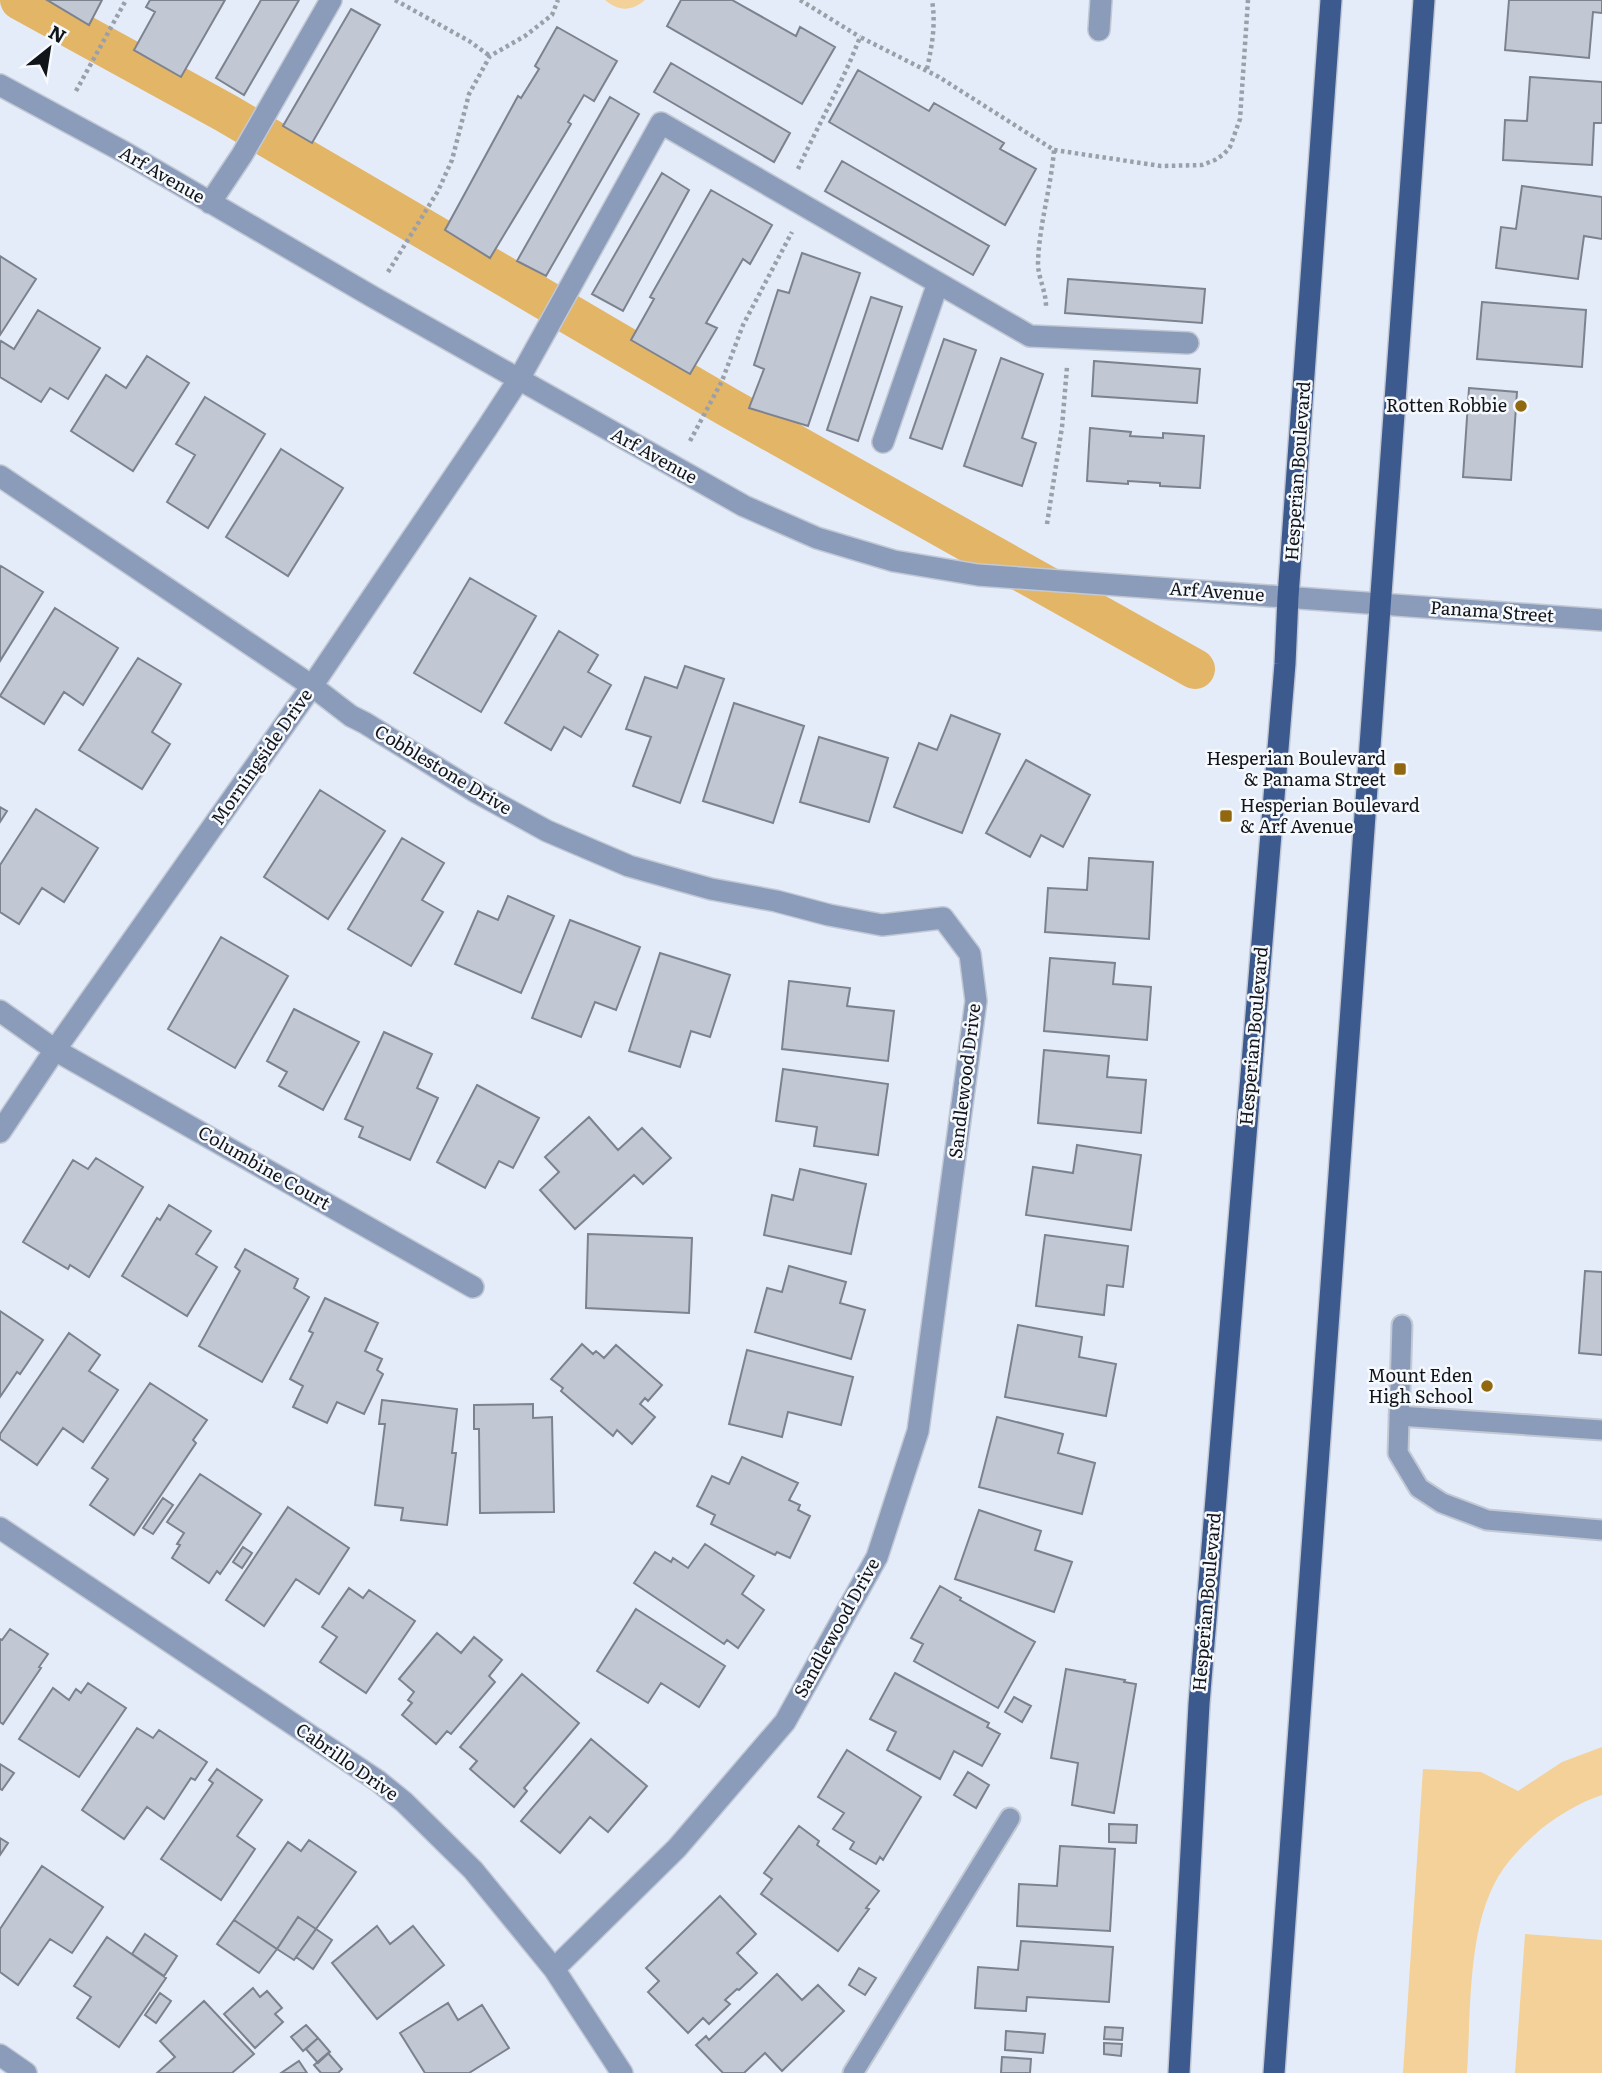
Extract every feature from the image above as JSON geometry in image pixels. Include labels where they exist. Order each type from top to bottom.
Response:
[{"type":"main road","name":"Hesperian Boulevard","points":[[1179,2073],[1199,1704],[1285,664],[1331,0]]},
{"type":"main road","points":[[1273,2073],[1424,0]]},
{"type":"street","points":[[210,203],[242,155],[331,0]]},
{"type":"street","points":[[1099,30],[1101,0]]},
{"type":"street","name":"Arf Avenue","points":[[0,85],[124,152],[676,469],[744,506],[817,538],[894,561],[978,575],[1381,604]]},
{"type":"street","name":"Morningside Drive","points":[[0,1132],[312,686],[483,435],[519,379],[661,123],[785,195]]},
{"type":"street","points":[[785,195],[1030,337],[1188,343]]},
{"type":"street","points":[[883,442],[937,283]]},
{"type":"street","name":"Cobblestone Drive","points":[[0,477],[312,686],[351,716],[476,792],[547,831],[629,866],[711,889],[776,901],[829,915],[882,925],[943,918]]},
{"type":"street","name":"Panama Street","points":[[1381,604],[1602,620]]},
{"type":"street","name":"Sandlewood Drive","points":[[554,1969],[677,1848],[785,1722],[877,1557],[918,1431],[976,1001],[970,954],[943,918]]},
{"type":"street","name":"Columbine Court","points":[[0,1011],[55,1050],[472,1287]]},
{"type":"street","name":"Cabrillo Drive","points":[[0,1528],[404,1802],[473,1870],[554,1969],[622,2073]]},
{"type":"street","points":[[0,2055],[26,2073]]},
{"type":"lane","points":[[1402,1325],[1398,1452],[1419,1488],[1442,1503],[1487,1520],[1602,1530]]},
{"type":"lane","points":[[1399,1416],[1602,1430]]},
{"type":"lane","points":[[853,2073],[1010,1818]]},
{"type":"path","points":[[60,117],[126,0]]},
{"type":"path","points":[[396,0],[469,41],[490,56]]},
{"type":"path","points":[[373,297],[438,191],[452,160],[469,94],[490,56],[525,36],[552,15],[558,0]]},
{"type":"path","points":[[800,0],[860,37],[927,69],[1054,150],[1161,166],[1202,165],[1224,155],[1230,148],[1240,119],[1248,0]]},
{"type":"path","points":[[927,69],[934,37],[932,0]]},
{"type":"path","points":[[785,195],[847,70],[860,37]]},
{"type":"path","points":[[1045,337],[1046,297],[1038,267],[1054,150]]},
{"type":"path","points":[[676,469],[722,381],[743,325],[804,206]]},
{"type":"path","points":[[1047,524],[1062,426],[1070,338]]},
{"type":"shaded area","points":[[605,0],[645,0],[625,9],[615,7]]},
{"type":"shaded area","points":[[1602,1747],[1602,1795],[1570,1809],[1535,1834],[1507,1864],[1488,1898],[1472,1972],[1467,2073],[1403,2073],[1423,1769],[1481,1772],[1518,1791],[1562,1762]]},
{"type":"shaded area","points":[[1525,1934],[1602,1940],[1602,2073],[1515,2073]]},
{"type":"building","points":[[47,0],[102,0],[89,25]]},
{"type":"building","points":[[150,0],[225,0],[181,77],[134,50],[155,12],[146,7]]},
{"type":"building","points":[[261,0],[299,0],[244,95],[216,78]]},
{"type":"building","points":[[681,0],[732,0],[796,36],[800,27],[835,47],[802,104],[667,26]]},
{"type":"building","points":[[1509,0],[1602,0],[1602,13],[1593,12],[1589,58],[1505,50]]},
{"type":"building","points":[[351,9],[380,25],[312,143],[283,126]]},
{"type":"building","points":[[557,27],[617,61],[594,101],[584,95],[568,122],[571,124],[490,258],[445,230],[518,96],[521,98],[539,69],[535,66]]},
{"type":"building","points":[[671,63],[790,133],[774,162],[654,92]]},
{"type":"building","points":[[858,70],[929,111],[934,103],[1004,143],[1000,149],[1036,169],[1005,225],[829,122]]},
{"type":"building","points":[[1530,77],[1602,82],[1602,123],[1594,123],[1592,165],[1503,160],[1505,120],[1527,121]]},
{"type":"building","points":[[610,97],[639,114],[546,276],[517,261]]},
{"type":"building","points":[[842,161],[989,246],[973,275],[825,191]]},
{"type":"building","points":[[662,173],[689,190],[623,311],[592,294]]},
{"type":"building","points":[[1522,186],[1602,197],[1602,239],[1584,236],[1578,279],[1496,268],[1501,227],[1516,229]]},
{"type":"building","points":[[711,190],[772,225],[750,264],[743,259],[706,323],[717,328],[690,374],[631,340],[654,299],[650,297]]},
{"type":"building","points":[[802,253],[860,273],[808,426],[749,408],[764,369],[754,365],[778,290],[789,293]]},
{"type":"building","points":[[0,256],[36,279],[0,335]]},
{"type":"building","points":[[1068,279],[1205,289],[1202,323],[1065,313]]},
{"type":"building","points":[[871,297],[902,307],[858,441],[827,430]]},
{"type":"building","points":[[1482,302],[1586,310],[1582,367],[1477,359]]},
{"type":"building","points":[[38,310],[100,348],[68,399],[50,388],[41,402],[0,377],[1,341],[14,349]]},
{"type":"building","points":[[944,339],[976,350],[942,449],[910,438]]},
{"type":"building","points":[[147,356],[189,383],[133,471],[71,431],[106,375],[126,388]]},
{"type":"building","points":[[1001,358],[1043,374],[1022,438],[1036,443],[1022,486],[964,466]]},
{"type":"building","points":[[1094,361],[1200,369],[1197,403],[1092,396]]},
{"type":"building","points":[[1469,388],[1517,392],[1511,480],[1463,477]]},
{"type":"building","points":[[205,397],[265,434],[208,528],[167,502],[195,455],[176,444]]},
{"type":"building","points":[[1090,428],[1131,432],[1130,436],[1163,438],[1163,433],[1204,436],[1200,488],[1128,481],[1128,484],[1087,481]]},
{"type":"building","points":[[281,449],[343,488],[288,576],[226,537]]},
{"type":"building","points":[[1,566],[43,592],[0,661],[0,568]]},
{"type":"building","points":[[470,578],[536,616],[481,712],[414,673]]},
{"type":"building","points":[[55,608],[118,648],[83,705],[64,692],[44,724],[0,696]]},
{"type":"building","points":[[559,631],[598,655],[588,672],[611,685],[581,737],[564,727],[551,750],[505,723]]},
{"type":"building","points":[[138,658],[181,684],[152,732],[170,744],[142,789],[79,750]]},
{"type":"building","points":[[685,666],[724,679],[680,803],[633,786],[651,737],[626,729],[645,677],[677,688]]},
{"type":"building","points":[[734,703],[804,726],[773,823],[703,801]]},
{"type":"building","points":[[951,715],[1000,734],[962,833],[894,807],[919,743],[937,750]]},
{"type":"building","points":[[819,737],[888,758],[869,822],[800,802]]},
{"type":"building","points":[[1026,760],[1090,795],[1063,847],[1041,835],[1030,857],[986,833]]},
{"type":"building","points":[[320,790],[385,831],[328,919],[264,877]]},
{"type":"building","points":[[0,807],[7,811],[0,822]]},
{"type":"building","points":[[36,809],[98,848],[64,902],[42,888],[19,924],[0,912],[0,865]]},
{"type":"building","points":[[402,838],[444,863],[422,900],[443,912],[411,966],[348,929]]},
{"type":"building","points":[[1089,858],[1153,862],[1149,939],[1045,932],[1048,888],[1087,890]]},
{"type":"building","points":[[508,896],[554,916],[521,993],[455,964],[478,911],[498,920]]},
{"type":"building","points":[[570,920],[640,947],[616,1010],[595,1002],[581,1037],[532,1018]]},
{"type":"building","points":[[221,937],[288,976],[235,1068],[168,1029]]},
{"type":"building","points":[[660,953],[730,975],[710,1037],[691,1031],[680,1067],[629,1051]]},
{"type":"building","points":[[1050,958],[1115,963],[1113,984],[1151,987],[1147,1040],[1044,1031]]},
{"type":"building","points":[[789,981],[850,988],[847,1006],[894,1011],[888,1061],[782,1049]]},
{"type":"building","points":[[294,1009],[359,1042],[323,1110],[279,1086],[287,1072],[267,1061]]},
{"type":"building","points":[[384,1032],[432,1054],[417,1088],[438,1098],[410,1160],[359,1137],[363,1127],[345,1119]]},
{"type":"building","points":[[1044,1050],[1109,1056],[1107,1077],[1146,1080],[1141,1133],[1038,1123]]},
{"type":"building","points":[[783,1069],[888,1084],[878,1155],[814,1146],[817,1127],[776,1121]]},
{"type":"building","points":[[477,1085],[539,1118],[513,1168],[499,1161],[485,1188],[437,1162]]},
{"type":"building","points":[[589,1117],[618,1150],[642,1128],[671,1158],[643,1184],[634,1175],[575,1229],[540,1190],[559,1172],[545,1157]]},
{"type":"building","points":[[1077,1145],[1141,1155],[1131,1230],[1026,1215],[1033,1167],[1073,1173]]},
{"type":"building","points":[[96,1158],[143,1187],[89,1277],[70,1265],[68,1269],[23,1242],[73,1160],[88,1169]]},
{"type":"building","points":[[800,1169],[866,1184],[851,1254],[764,1235],[772,1195],[793,1200]]},
{"type":"building","points":[[169,1205],[211,1231],[196,1254],[217,1267],[187,1316],[122,1276],[157,1218],[160,1220]]},
{"type":"building","points":[[588,1234],[692,1238],[689,1313],[586,1308]]},
{"type":"building","points":[[1045,1235],[1128,1246],[1123,1287],[1107,1285],[1104,1315],[1036,1306]]},
{"type":"building","points":[[245,1249],[298,1279],[294,1288],[309,1297],[262,1382],[199,1346],[240,1271],[235,1267]]},
{"type":"building","points":[[789,1266],[846,1282],[840,1303],[865,1310],[851,1359],[755,1332],[767,1288],[782,1292]]},
{"type":"building","points":[[1585,1271],[1602,1272],[1602,1355],[1579,1353]]},
{"type":"building","points":[[325,1298],[378,1323],[365,1351],[382,1359],[377,1370],[383,1374],[364,1414],[337,1402],[327,1423],[293,1407],[303,1386],[290,1379],[313,1333],[309,1331]]},
{"type":"building","points":[[0,1311],[43,1340],[20,1374],[17,1372],[0,1397]]},
{"type":"building","points":[[1018,1325],[1082,1337],[1079,1357],[1116,1364],[1106,1416],[1005,1397]]},
{"type":"building","points":[[69,1333],[100,1355],[89,1371],[118,1390],[83,1442],[63,1428],[37,1465],[0,1439],[0,1434]]},
{"type":"building","points":[[582,1344],[593,1354],[596,1351],[604,1358],[616,1345],[662,1385],[648,1401],[645,1398],[640,1404],[655,1417],[632,1444],[617,1430],[613,1436],[551,1379]]},
{"type":"building","points":[[747,1350],[853,1377],[841,1425],[788,1412],[782,1437],[729,1424]]},
{"type":"building","points":[[150,1383],[207,1420],[193,1440],[196,1443],[134,1535],[90,1505],[108,1479],[92,1468]]},
{"type":"building","points":[[382,1400],[457,1409],[452,1453],[456,1453],[447,1525],[401,1520],[403,1508],[375,1505],[385,1424],[379,1424]]},
{"type":"building","points":[[533,1404],[533,1418],[552,1417],[554,1512],[480,1513],[479,1429],[474,1429],[474,1405]]},
{"type":"building","points":[[997,1417],[1063,1434],[1058,1453],[1095,1463],[1082,1514],[979,1487]]},
{"type":"building","points":[[742,1457],[798,1483],[789,1500],[800,1505],[798,1510],[810,1516],[790,1558],[777,1552],[775,1555],[711,1524],[715,1515],[697,1506],[712,1476],[729,1484]]},
{"type":"building","points":[[200,1474],[261,1514],[220,1574],[217,1571],[209,1583],[172,1558],[184,1533],[167,1522]]},
{"type":"building","points":[[163,1498],[173,1505],[153,1534],[143,1528]]},
{"type":"building","points":[[288,1507],[349,1548],[319,1594],[296,1579],[264,1626],[226,1600]]},
{"type":"building","points":[[979,1510],[1041,1531],[1035,1550],[1072,1562],[1054,1612],[955,1579]]},
{"type":"building","points":[[705,1544],[754,1576],[742,1594],[764,1610],[738,1648],[727,1640],[724,1644],[634,1583],[655,1552],[671,1562],[673,1558],[688,1568]]},
{"type":"building","points":[[243,1547],[252,1553],[242,1568],[233,1562]]},
{"type":"building","points":[[940,1586],[1035,1642],[998,1708],[914,1661],[923,1644],[911,1638]]},
{"type":"building","points":[[349,1588],[363,1598],[369,1590],[415,1621],[366,1693],[320,1662],[337,1637],[322,1627]]},
{"type":"building","points":[[636,1609],[725,1666],[699,1707],[661,1683],[648,1703],[597,1671]]},
{"type":"building","points":[[10,1629],[48,1654],[3,1724],[0,1722],[0,1639],[2,1640]]},
{"type":"building","points":[[437,1633],[461,1653],[474,1637],[502,1660],[489,1676],[495,1682],[451,1734],[447,1731],[436,1744],[402,1715],[412,1703],[408,1700],[414,1692],[399,1679]]},
{"type":"building","points":[[1066,1669],[1136,1684],[1114,1813],[1072,1805],[1078,1763],[1051,1758]]},
{"type":"building","points":[[895,1673],[989,1723],[987,1727],[1000,1734],[982,1766],[954,1751],[940,1779],[887,1750],[896,1732],[870,1719]]},
{"type":"building","points":[[522,1674],[579,1723],[524,1788],[527,1791],[514,1807],[470,1769],[477,1761],[460,1747]]},
{"type":"building","points":[[88,1683],[126,1708],[79,1777],[19,1739],[53,1688],[69,1700],[76,1689],[81,1693]]},
{"type":"building","points":[[1014,1697],[1031,1706],[1022,1722],[1005,1712]]},
{"type":"building","points":[[137,1728],[153,1738],[159,1730],[207,1762],[195,1780],[191,1778],[164,1819],[147,1807],[124,1839],[82,1810]]},
{"type":"building","points":[[591,1739],[647,1786],[608,1832],[590,1817],[560,1853],[521,1821]]},
{"type":"building","points":[[847,1750],[921,1797],[883,1860],[880,1857],[876,1864],[850,1849],[854,1842],[833,1829],[844,1813],[818,1797]]},
{"type":"building","points":[[0,1764],[14,1773],[2,1790],[0,1789]]},
{"type":"building","points":[[217,1769],[262,1800],[237,1836],[255,1849],[221,1900],[161,1859],[213,1783],[209,1780]]},
{"type":"building","points":[[968,1772],[989,1785],[976,1808],[954,1795]]},
{"type":"building","points":[[1109,1824],[1137,1825],[1136,1843],[1109,1842]]},
{"type":"building","points":[[799,1826],[819,1841],[817,1845],[879,1891],[838,1951],[761,1894],[772,1879],[764,1873]]},
{"type":"building","points":[[0,1838],[8,1843],[0,1855]]},
{"type":"building","points":[[309,1840],[356,1872],[316,1929],[298,1917],[277,1949],[234,1920],[288,1842],[301,1851]]},
{"type":"building","points":[[1060,1846],[1115,1849],[1110,1931],[1017,1926],[1019,1884],[1057,1886]]},
{"type":"building","points":[[42,1866],[103,1907],[72,1953],[50,1939],[18,1985],[0,1972],[0,1929]]},
{"type":"building","points":[[720,1896],[756,1934],[737,1953],[757,1973],[725,2000],[730,2004],[709,2024],[703,2018],[688,2033],[648,1992],[659,1981],[646,1968]]},
{"type":"building","points":[[298,1917],[316,1929],[294,1960],[277,1949]]},
{"type":"building","points":[[234,1920],[277,1949],[259,1973],[217,1944]]},
{"type":"building","points":[[377,1926],[390,1944],[413,1926],[444,1965],[377,2019],[332,1963]]},
{"type":"building","points":[[316,1929],[332,1940],[313,1969],[296,1957]]},
{"type":"building","points":[[145,1934],[177,1956],[164,1976],[132,1954]]},
{"type":"building","points":[[107,1937],[166,1978],[119,2047],[77,2018],[91,1997],[74,1986]]},
{"type":"building","points":[[1021,1941],[1113,1947],[1109,2002],[1027,1997],[1026,2011],[975,2008],[978,1967],[1018,1970]]},
{"type":"building","points":[[859,1968],[876,1978],[865,1995],[849,1985]]},
{"type":"building","points":[[777,1974],[802,2000],[818,1985],[844,2011],[782,2071],[765,2053],[744,2073],[723,2073],[696,2045],[706,2036],[709,2040]]},
{"type":"building","points":[[253,1988],[260,1997],[267,1991],[282,2008],[275,2014],[283,2022],[255,2048],[224,2014]]},
{"type":"building","points":[[160,1993],[171,2001],[156,2023],[145,2015]]},
{"type":"building","points":[[204,2001],[254,2054],[232,2073],[157,2073],[175,2057],[160,2041]]},
{"type":"building","points":[[448,2003],[458,2020],[482,2005],[509,2048],[469,2073],[425,2073],[400,2033]]},
{"type":"building","points":[[306,2025],[318,2038],[303,2051],[291,2037]]},
{"type":"building","points":[[1105,2027],[1123,2028],[1122,2040],[1104,2039]]},
{"type":"building","points":[[1006,2031],[1045,2034],[1043,2053],[1005,2050]]},
{"type":"building","points":[[318,2038],[330,2052],[318,2063],[306,2049]]},
{"type":"building","points":[[1104,2043],[1122,2044],[1121,2056],[1104,2054]]},
{"type":"building","points":[[328,2053],[342,2069],[338,2073],[321,2073],[314,2065]]},
{"type":"building","points":[[1002,2057],[1031,2059],[1030,2073],[1001,2073]]},
{"type":"building","points":[[299,2061],[307,2073],[281,2073]]},
{"type":"waterway","points":[[20,0],[226,113],[726,406],[1195,669]]},
{"type":"place","name":"Rotten Robbie","points":[[1521,406]]},
{"type":"place","name":"Hesperian Boulevard & Panama Street","points":[[1400,769]]},
{"type":"place","name":"Hesperian Boulevard & Arf Avenue","points":[[1226,816]]},
{"type":"place","name":"Mount Eden High School","points":[[1487,1386]]}]
